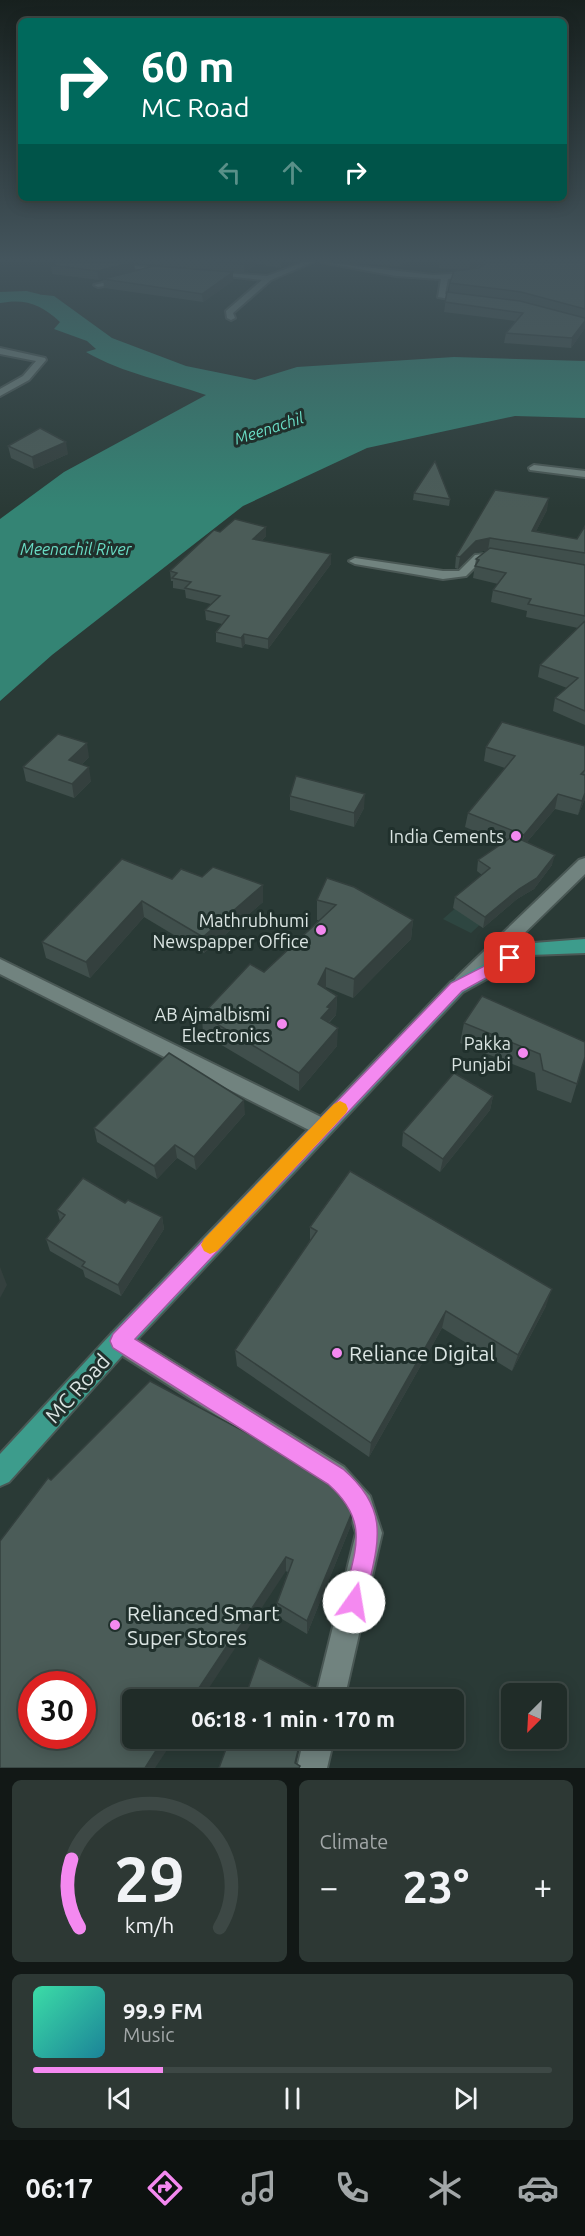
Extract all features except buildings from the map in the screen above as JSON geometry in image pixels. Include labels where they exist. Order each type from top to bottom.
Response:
[{"type":"main road","name":"MC Road","points":[[0,1473],[120,1341],[457,987],[527,949],[585,946]]},
{"type":"street","points":[[0,351],[42,360],[26,378],[0,393]]},
{"type":"street","points":[[534,468],[585,474]]},
{"type":"street","points":[[355,561],[443,575],[462,574],[479,557],[488,555],[507,558]]},
{"type":"street","points":[[457,987],[585,864]]},
{"type":"street","points":[[0,966],[322,1127]]},
{"type":"street","points":[[120,1341],[335,1476],[361,1504],[369,1533],[332,1689]]},
{"type":"street","points":[[312,1768],[316,1749]]},
{"type":"shaded area","points":[[475,891],[501,905],[471,933],[443,919]]},
{"type":"water","name":"Meenachil River","points":[[91,345],[129,345],[186,366],[255,380],[297,367],[454,357],[585,361],[585,418],[515,416],[367,448],[243,506],[52,655],[0,701],[0,519],[64,472],[206,395],[130,372],[86,352],[96,349]]},
{"type":"slow traffic","points":[[210,1245],[340,1109]]},
{"type":"place","name":"India Cements","points":[[516,836]]},
{"type":"place","name":"Mathrubhumi Newspapper Office","points":[[321,930]]},
{"type":"place","name":"AB Ajmalbismi Electronics","points":[[282,1024]]},
{"type":"place","name":"Pakka Punjabi","points":[[523,1053]]},
{"type":"place","name":"Reliance Digital","points":[[337,1353]]},
{"type":"place","name":"Relianced Smart Super Stores","points":[[115,1625]]},
{"type":"route","points":[[354,1602],[369,1533],[361,1504],[348,1488],[335,1476],[120,1341],[457,987],[510,958]]},
{"type":"water label","name":"Meenachil","points":[[269,428]]}]
